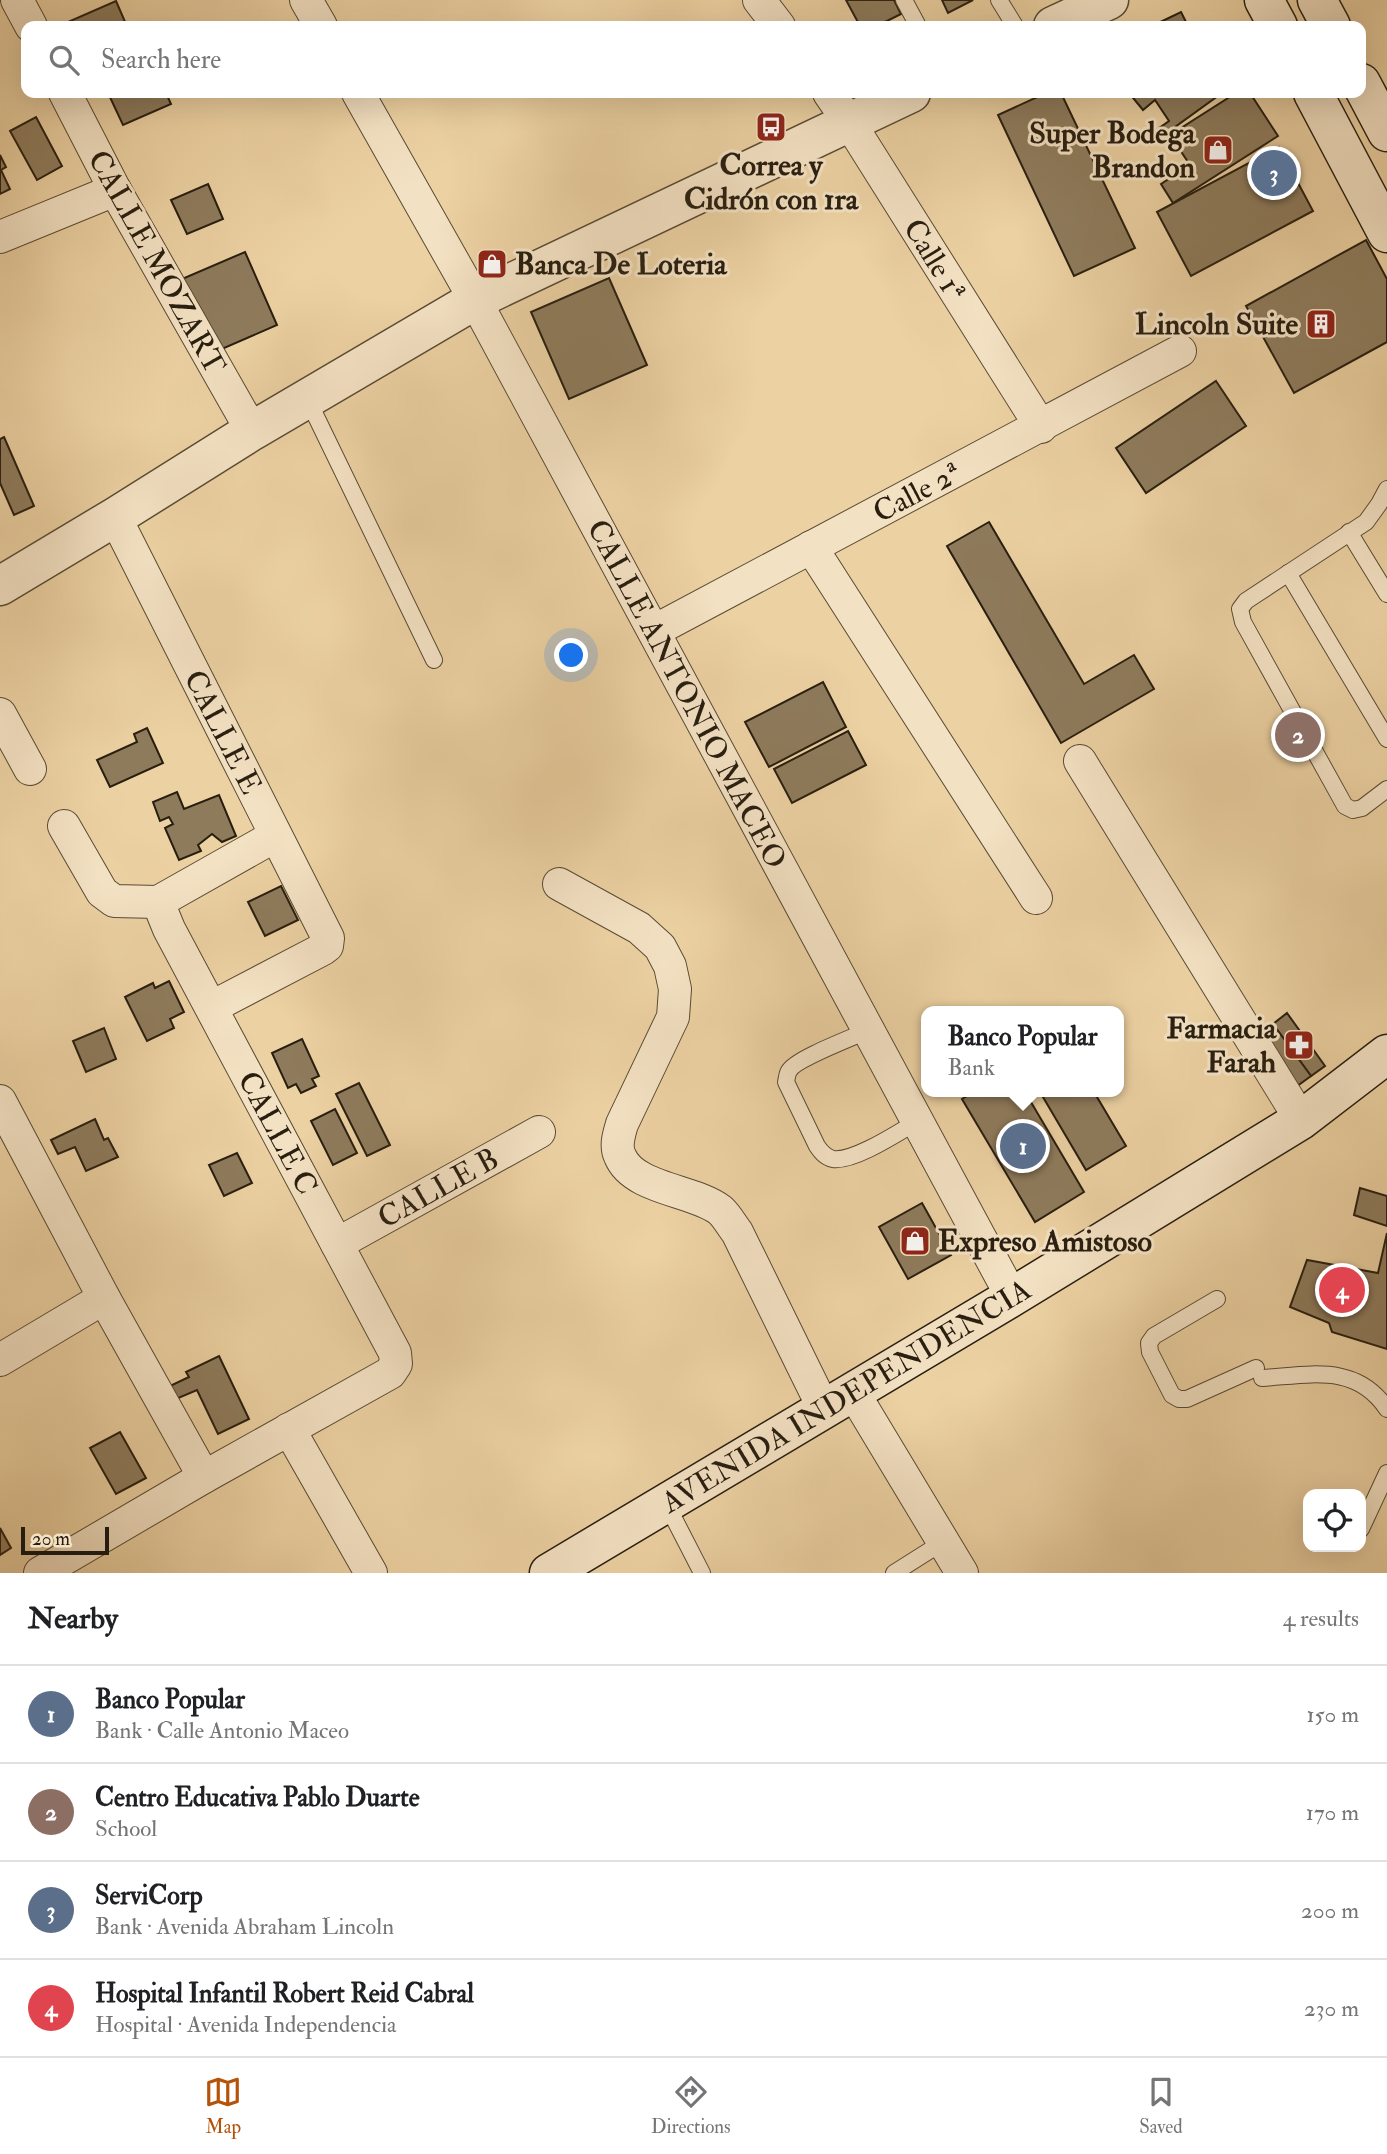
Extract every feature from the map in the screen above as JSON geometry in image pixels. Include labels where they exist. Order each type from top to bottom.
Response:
[{"type":"main road","points":[[1064,21],[1109,0]]},
{"type":"main road","points":[[1264,0],[1275,21]]},
{"type":"main road","points":[[1317,0],[1328,21]]},
{"type":"main road","points":[[1366,92],[1387,132]]},
{"type":"main road","points":[[0,586],[251,431],[475,300],[839,107],[885,98]]},
{"type":"main road","points":[[1316,98],[1387,233]]},
{"type":"main road","name":"AVENIDA INDEPENDENCIA","points":[[549,1573],[1012,1297],[1301,1120],[1387,1054]]},
{"type":"street","points":[[17,0],[28,21]]},
{"type":"street","points":[[306,0],[318,21]]},
{"type":"street","points":[[759,0],[775,21]]},
{"type":"street","name":"CALLE MOZART","points":[[68,98],[115,190],[251,431]]},
{"type":"street","name":"CALLE ANTONIO MACEO","points":[[361,98],[475,300],[1012,1297]]},
{"type":"street","name":"Calle 1ª","points":[[839,107],[1041,427]]},
{"type":"street","points":[[0,237],[115,190]]},
{"type":"street","name":"Calle 2ª","points":[[654,631],[1180,351]]},
{"type":"street","name":"CALLE E","points":[[115,517],[328,938],[327,946],[212,1007]]},
{"type":"street","points":[[811,547],[1036,898]]},
{"type":"street","points":[[0,714],[30,769]]},
{"type":"street","points":[[1080,761],[1301,1120]]},
{"type":"street","points":[[64,826],[102,892],[114,901],[158,902],[275,836]]},
{"type":"street","points":[[559,884],[639,928],[660,947],[670,966],[675,989],[673,1017],[622,1124],[617,1141],[620,1157],[631,1171],[656,1185],[695,1198],[721,1211],[737,1232],[839,1401],[943,1542],[962,1573]]},
{"type":"street","name":"CALLE C","points":[[158,902],[169,929],[395,1353],[396,1364],[390,1373],[289,1429]]},
{"type":"street","points":[[2,1110],[204,1477]]},
{"type":"street","name":"CALLE B","points":[[337,1244],[539,1132]]},
{"type":"street","points":[[0,1360],[104,1298]]},
{"type":"street","points":[[40,1573],[289,1429],[371,1573]]},
{"type":"lane","points":[[904,0],[915,21]]},
{"type":"lane","points":[[999,0],[1011,21]]},
{"type":"lane","points":[[1323,0],[1334,21]]},
{"type":"lane","points":[[1366,81],[1387,121]]},
{"type":"lane","points":[[307,398],[434,660]]},
{"type":"lane","points":[[1387,489],[1366,522],[1245,601],[1240,609],[1243,622],[1345,806],[1353,810],[1362,808],[1387,789]]},
{"type":"lane","points":[[1349,532],[1387,594]]},
{"type":"lane","points":[[1288,573],[1387,739]]},
{"type":"lane","points":[[869,1031],[814,1055],[789,1071],[786,1082],[817,1146],[822,1154],[834,1159],[851,1157],[918,1121]]},
{"type":"lane","points":[[1217,1299],[1154,1336],[1149,1343],[1150,1352],[1172,1395],[1179,1399],[1187,1398],[1259,1373],[1324,1374],[1354,1380],[1376,1393],[1387,1409]]},
{"type":"lane","points":[[1366,1519],[1387,1473]]},
{"type":"lane","points":[[666,1503],[702,1573]]},
{"type":"lane","points":[[894,1573],[943,1542]]},
{"type":"building","points":[[846,0],[894,0],[901,14],[887,21],[857,21]]},
{"type":"building","points":[[942,0],[973,0],[948,13]]},
{"type":"building","points":[[116,1],[125,21],[70,21]]},
{"type":"building","points":[[1181,12],[1186,21],[1162,21]]},
{"type":"building","points":[[110,98],[168,98],[171,104],[123,125]]},
{"type":"building","points":[[1035,98],[1063,98],[1135,248],[1074,276],[998,115]]},
{"type":"building","points":[[1133,98],[1215,98],[1150,145],[1145,138],[1169,121],[1155,100],[1143,110]]},
{"type":"building","name":"Super Bodega Brandon","points":[[1228,98],[1253,98],[1278,136],[1173,203],[1161,184],[1190,165],[1170,135]]},
{"type":"building","points":[[36,117],[62,166],[37,180],[10,131]]},
{"type":"building","points":[[1279,147],[1313,211],[1191,276],[1157,212]]},
{"type":"building","points":[[0,155],[6,167],[1,170],[10,189],[0,194]]},
{"type":"building","points":[[208,184],[223,219],[187,234],[171,200]]},
{"type":"building","name":"Lincoln Suite","points":[[1366,240],[1387,279],[1387,342],[1294,393],[1246,306]]},
{"type":"building","points":[[245,252],[277,325],[215,352],[182,279]]},
{"type":"building","points":[[609,278],[647,365],[569,399],[531,312]]},
{"type":"building","points":[[1216,381],[1246,426],[1146,493],[1116,448]]},
{"type":"building","points":[[4,437],[34,506],[14,515],[0,483],[0,439]]},
{"type":"building","points":[[989,522],[1084,684],[1134,655],[1154,689],[1061,743],[947,546]]},
{"type":"building","points":[[823,682],[846,727],[769,767],[745,722]]},
{"type":"building","points":[[147,728],[163,763],[110,787],[97,760],[137,742],[134,734]]},
{"type":"building","points":[[848,731],[866,765],[792,803],[774,769]]},
{"type":"building","points":[[177,792],[184,809],[219,795],[236,836],[222,842],[212,834],[198,845],[201,851],[179,860],[165,828],[173,824],[169,817],[160,821],[153,802]]},
{"type":"building","points":[[281,886],[298,920],[265,936],[248,902]]},
{"type":"building","points":[[169,981],[184,1012],[170,1019],[174,1028],[147,1041],[125,997],[153,983],[155,988]]},
{"type":"building","name":"Farmacia Farah","points":[[1287,1013],[1325,1066],[1311,1076],[1273,1024]]},
{"type":"building","points":[[1273,1024],[1311,1076],[1293,1089],[1255,1036]]},
{"type":"building","points":[[104,1028],[116,1059],[86,1072],[73,1041]]},
{"type":"building","points":[[302,1039],[319,1076],[312,1079],[316,1086],[301,1093],[296,1084],[288,1088],[272,1053]]},
{"type":"building","points":[[359,1083],[390,1145],[367,1156],[336,1094]]},
{"type":"building","points":[[1028,1097],[1084,1192],[1035,1222],[962,1099]]},
{"type":"building","points":[[1043,1097],[1097,1097],[1126,1146],[1086,1170]]},
{"type":"building","points":[[335,1109],[357,1153],[333,1165],[311,1121]]},
{"type":"building","points":[[95,1119],[104,1140],[108,1138],[118,1157],[86,1171],[75,1147],[58,1154],[51,1140]]},
{"type":"building","points":[[237,1153],[252,1183],[224,1196],[209,1165]]},
{"type":"building","points":[[1360,1188],[1387,1196],[1387,1226],[1354,1215]]},
{"type":"building","name":"Expreso Amistoso","points":[[922,1203],[951,1255],[908,1279],[879,1227]]},
{"type":"building","points":[[1387,1233],[1387,1349],[1332,1332],[1329,1323],[1290,1307],[1307,1260],[1378,1273]]},
{"type":"building","points":[[219,1356],[249,1419],[218,1434],[197,1390],[176,1399],[170,1386],[189,1377],[186,1372]]},
{"type":"building","points":[[120,1432],[146,1478],[116,1494],[90,1448]]},
{"type":"building","points":[[0,1528],[11,1548],[0,1555]]},
{"type":"place","name":"Correa y Cidrón con 1ra","points":[[771,127]]},
{"type":"place","name":"Super Bodega Brandon","points":[[1218,150]]},
{"type":"place","name":"ServiCorp","points":[[1274,173]]},
{"type":"place","name":"Banca De Loteria","points":[[492,264]]},
{"type":"place","name":"Lincoln Suite","points":[[1321,324]]},
{"type":"place","name":"Centro Educativa Pablo Duarte","points":[[1298,735]]},
{"type":"place","name":"Farmacia Farah","points":[[1299,1045]]},
{"type":"place","name":"Banco Popular","points":[[1023,1146]]},
{"type":"place","name":"Expreso Amistoso","points":[[915,1241]]},
{"type":"place","name":"Hospital Infantil Robert Reid Cabral","points":[[1342,1290]]}]
